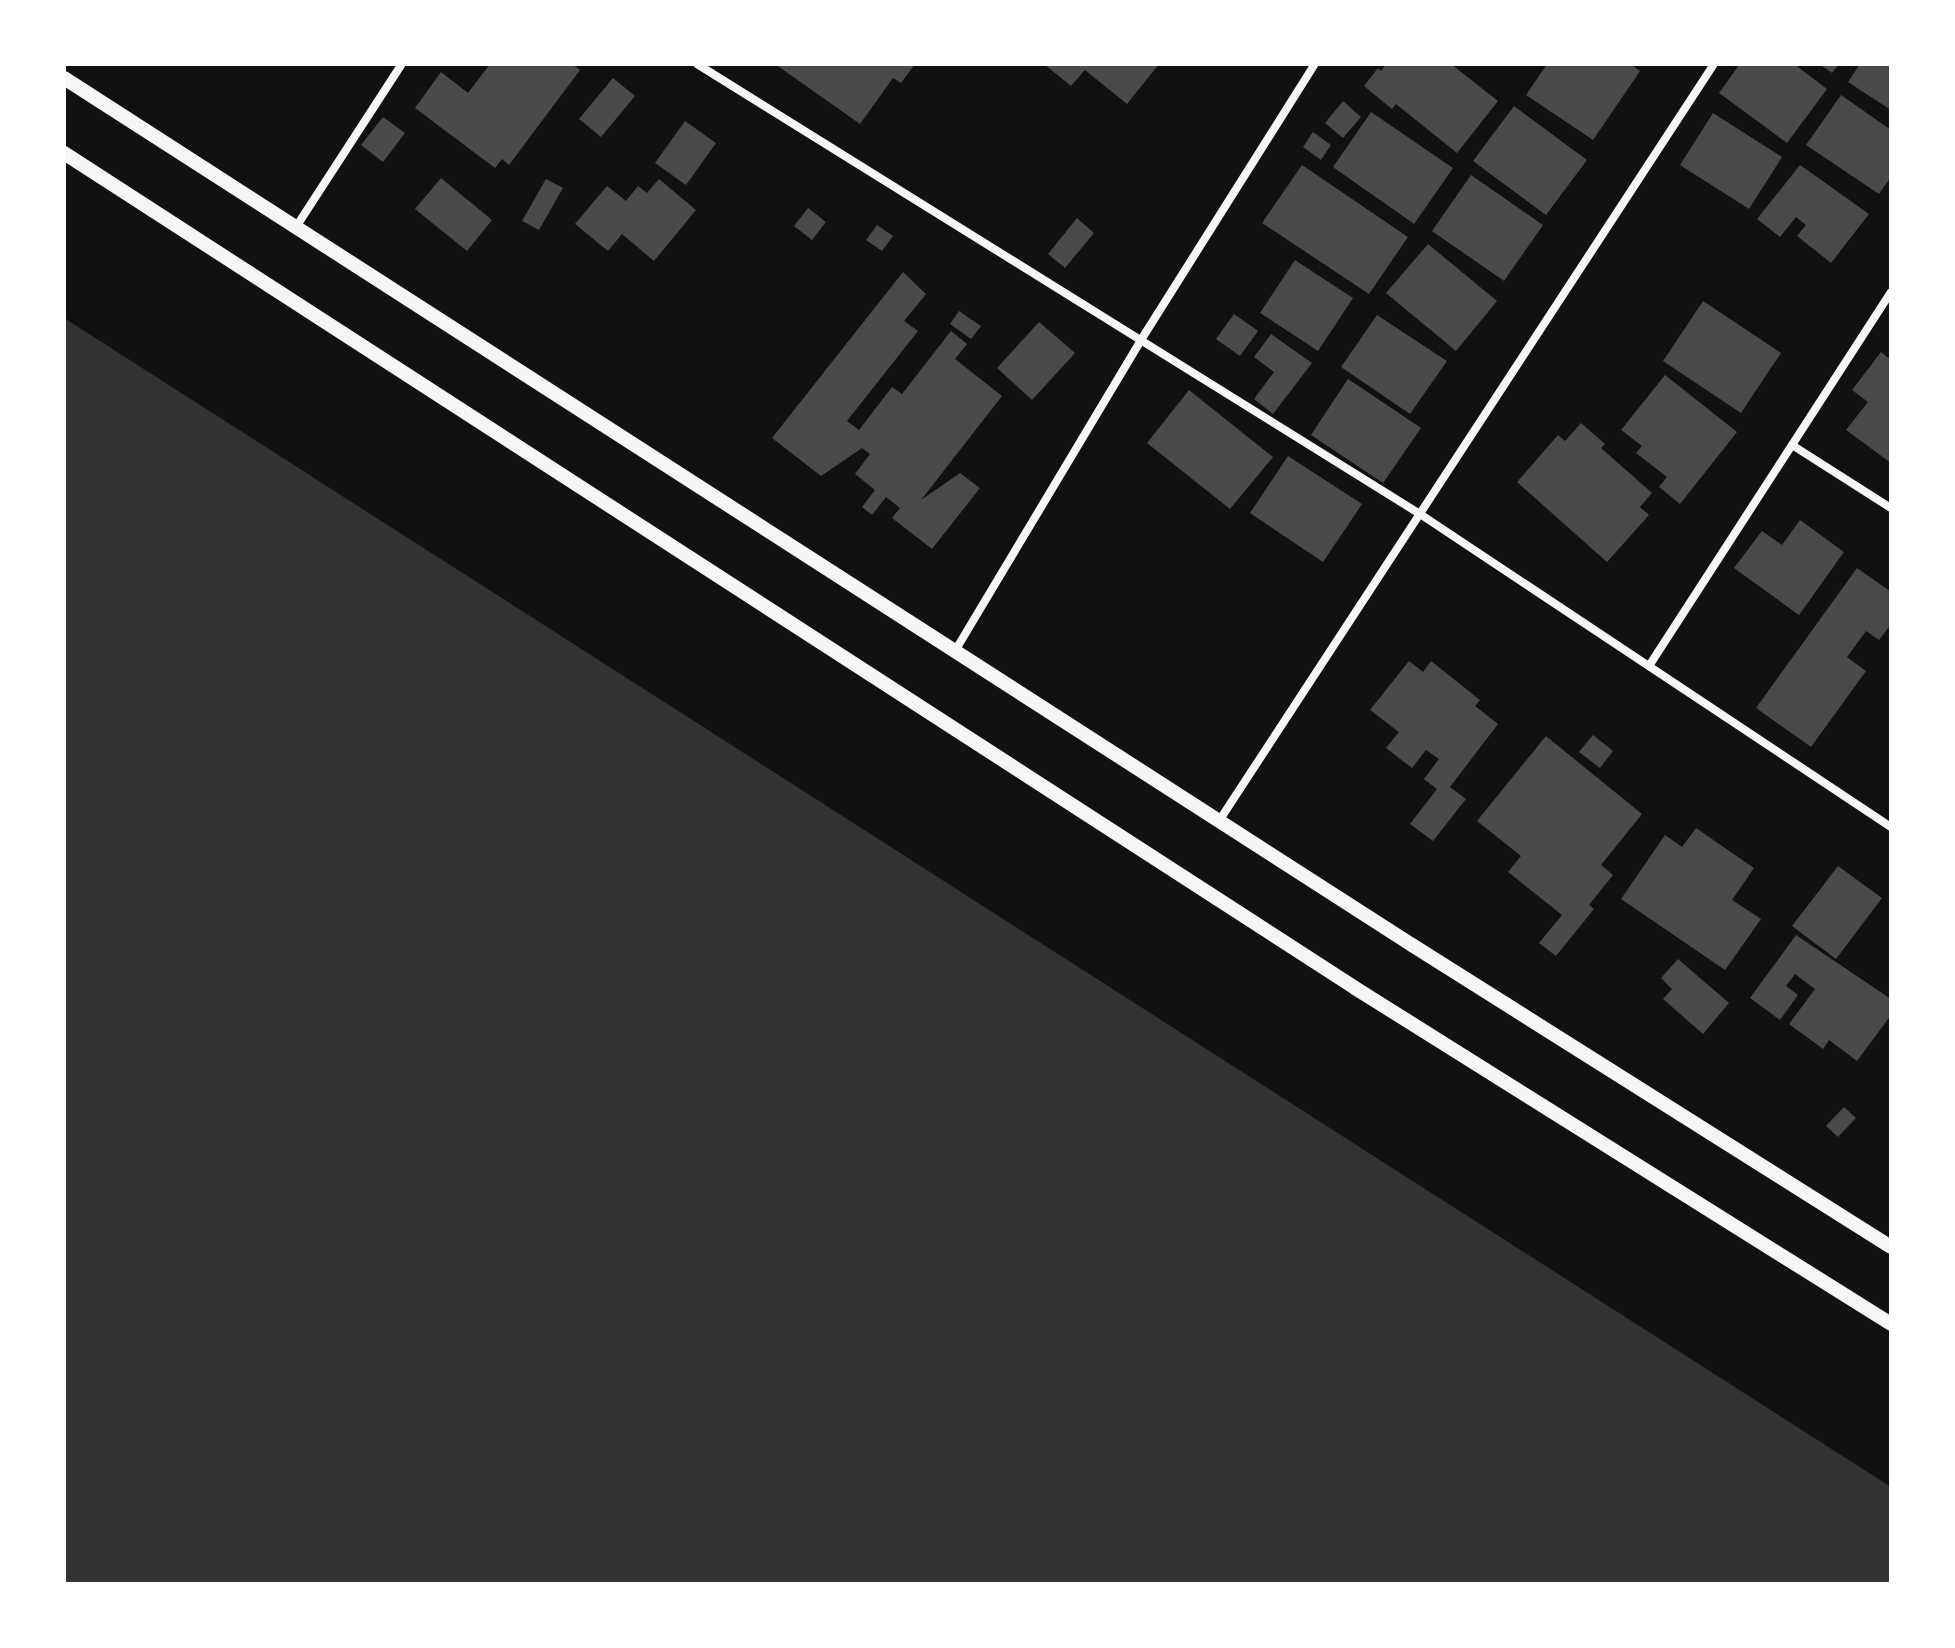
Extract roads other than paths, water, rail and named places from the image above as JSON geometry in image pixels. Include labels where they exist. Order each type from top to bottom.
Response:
[{"type":"street","points":[[295,227],[402,64]]},
{"type":"street","points":[[697,64],[1420,514],[1891,827]]},
{"type":"street","points":[[955,651],[1141,340],[1315,64]]},
{"type":"street","points":[[1219,821],[1714,64]]},
{"type":"street","points":[[64,78],[1219,821],[1891,1247]]},
{"type":"street","points":[[64,153],[1355,988],[1891,1324]]},
{"type":"street","points":[[1649,666],[1891,292]]},
{"type":"street","points":[[1792,445],[1891,508]]}]
